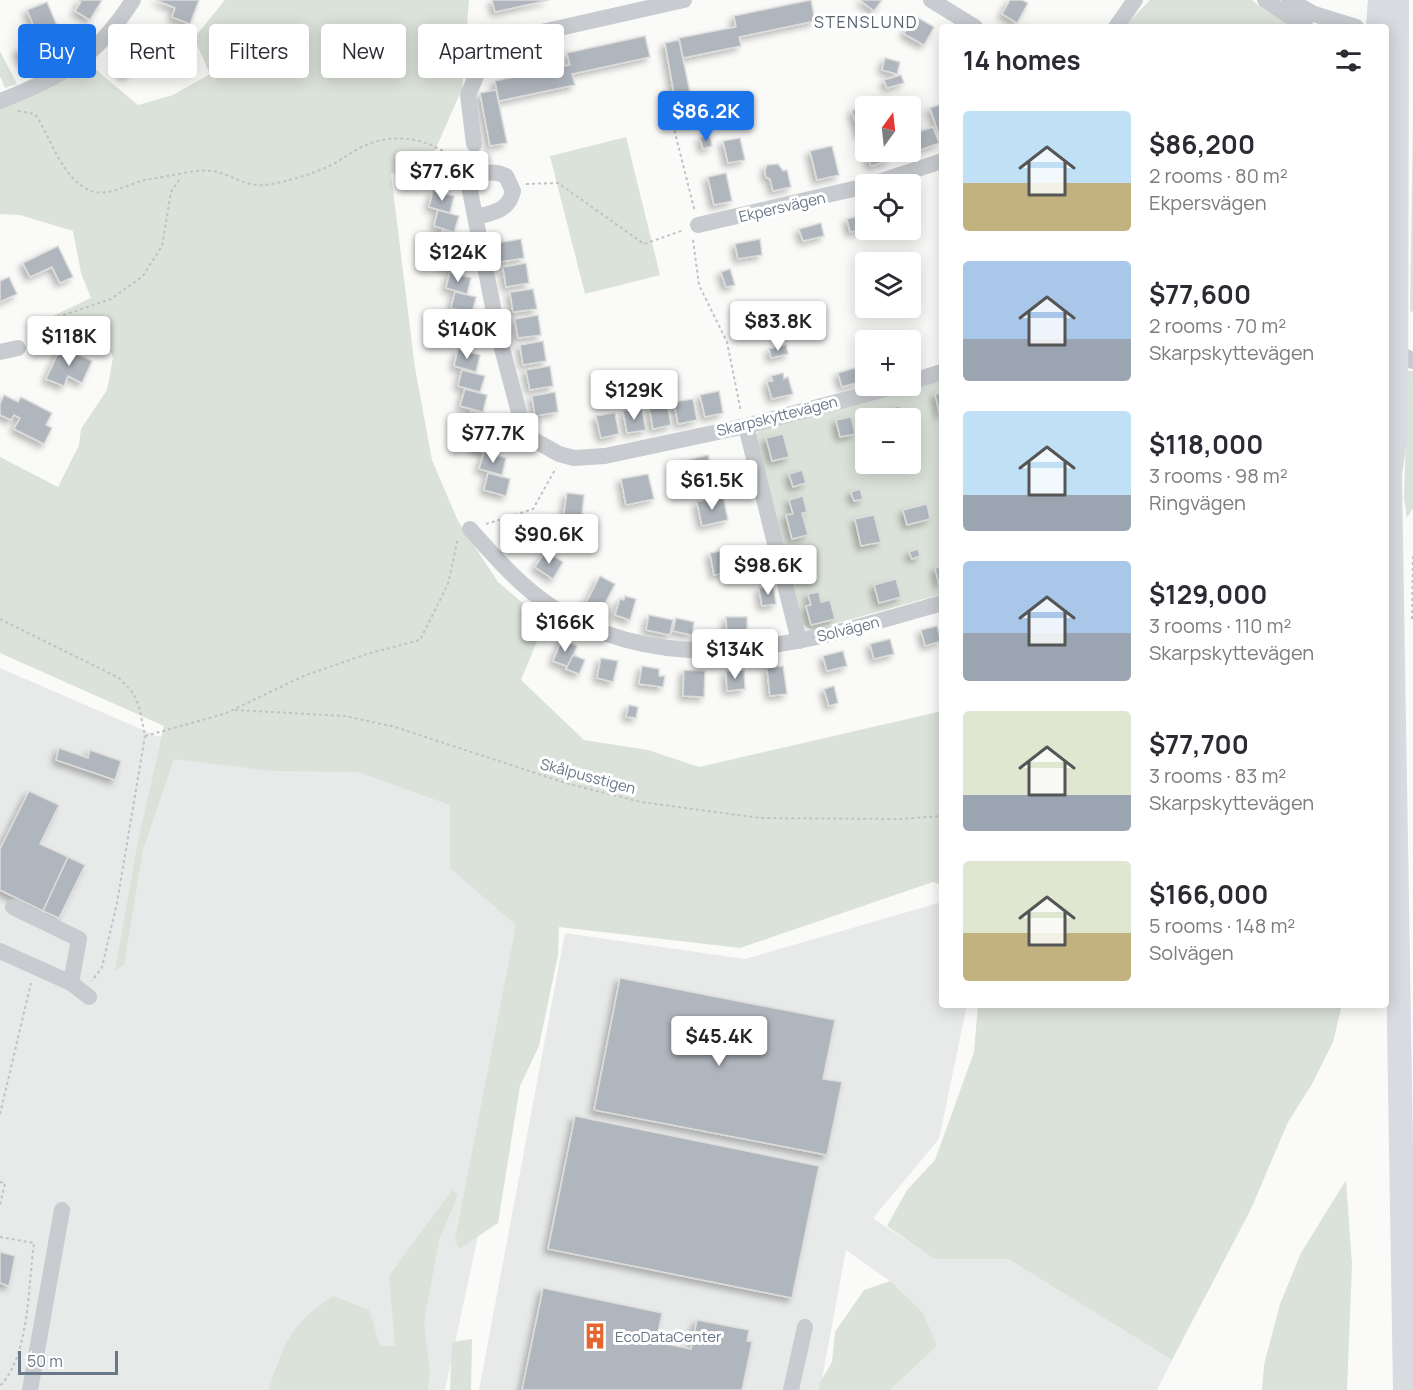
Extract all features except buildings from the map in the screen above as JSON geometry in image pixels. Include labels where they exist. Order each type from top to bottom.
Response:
[{"type":"highway","points":[[1378,24],[1380,0]]},
{"type":"highway","points":[[1397,0],[1391,43],[1405,356],[1390,479],[1395,879],[1409,1345],[1405,1390]]},
{"type":"highway","points":[[1389,473],[1390,479]]},
{"type":"street","points":[[6,106],[26,91],[75,65],[105,40],[133,0]]},
{"type":"street","points":[[474,144],[468,95],[480,67],[501,47],[533,34],[684,0]]},
{"type":"street","points":[[931,0],[970,24]]},
{"type":"street","points":[[1118,24],[1135,0]]},
{"type":"street","points":[[1265,0],[1301,24]]},
{"type":"street","points":[[1289,0],[1314,14],[1346,24]]},
{"type":"street","points":[[902,174],[939,162]]},
{"type":"street","points":[[470,191],[477,177],[494,172],[506,176],[513,187],[512,197],[505,207],[475,217]]},
{"type":"street","name":"Ekpersvägen","points":[[698,225],[855,189]]},
{"type":"street","name":"Skarpskyttevägen","points":[[470,191],[498,338],[522,424],[534,440],[573,458],[605,456],[746,426],[859,396]]},
{"type":"street","points":[[0,352],[18,348]]},
{"type":"street","points":[[921,379],[939,373]]},
{"type":"street","points":[[746,426],[799,641]]},
{"type":"street","name":"Solvägen","points":[[470,529],[513,576],[542,600],[572,619],[614,637],[642,644],[706,651],[756,649],[799,641],[939,604]]},
{"type":"street","points":[[13,907],[79,939],[71,983]]},
{"type":"street","points":[[0,951],[71,983],[89,997]]},
{"type":"street","points":[[30,1390],[62,1210]]},
{"type":"street","points":[[791,1390],[804,1327]]},
{"type":"path","points":[[6,106],[35,114],[72,178],[87,189],[98,193],[146,180],[217,172],[236,180],[263,185],[294,179],[334,164],[365,145],[383,139],[405,137],[429,143],[451,156],[465,168],[470,191]]},
{"type":"path","points":[[670,113],[698,225],[693,238],[699,285],[727,342],[741,409]]},
{"type":"path","points":[[18,348],[55,318],[111,299],[143,276],[162,246],[171,192],[182,175]]},
{"type":"path","points":[[513,187],[558,183],[644,244],[698,225]]},
{"type":"path","points":[[145,736],[173,730],[235,710],[306,675],[367,654],[420,640],[448,584],[456,542],[460,534],[533,509],[564,455]]},
{"type":"path","points":[[0,619],[119,678],[133,693],[139,706],[145,736],[117,903],[102,967],[93,981],[71,983]]},
{"type":"path","name":"Skålpusstigen","points":[[235,710],[345,716],[395,727],[569,784],[641,801],[760,818],[898,819],[939,816]]},
{"type":"path","points":[[0,1114],[34,968]]},
{"type":"path","points":[[0,1182],[5,1183],[0,1205]]},
{"type":"path","points":[[0,1237],[34,1243],[20,1350],[12,1374],[0,1386]]},
{"type":"shaded area","points":[[225,0],[469,0],[467,24],[418,24],[418,78],[463,78],[462,89],[430,162],[391,174],[415,368],[432,460],[458,521],[498,582],[545,622],[521,680],[584,740],[648,750],[699,767],[939,712],[939,884],[933,882],[740,948],[559,927],[558,955],[539,1046],[520,1086],[498,1223],[459,1249],[455,1240],[516,925],[450,868],[450,805],[358,772],[273,771],[174,759],[143,850],[124,965],[115,971],[137,846],[164,726],[0,653],[0,457],[58,487],[79,445],[81,429],[107,390],[113,358],[98,320],[46,339],[42,321],[91,298],[81,273],[73,231],[20,215],[0,214],[0,104],[56,78],[96,78],[96,70],[138,105],[173,95],[209,75],[209,78],[309,78],[309,24],[209,24],[209,72],[197,45],[197,34]]},
{"type":"shaded area","points":[[1150,0],[1252,0],[1263,9],[1293,24],[1127,24]]},
{"type":"shaded area","points":[[0,51],[17,84],[5,88],[0,76]]},
{"type":"shaded area","points":[[1413,112],[1413,312],[1410,311]]},
{"type":"shaded area","points":[[626,137],[660,275],[585,294],[550,156]]},
{"type":"shaded area","points":[[1408,371],[1413,371],[1413,508],[1407,518],[1404,498]]},
{"type":"shaded area","points":[[939,381],[939,595],[812,630],[802,624],[755,436],[760,429],[883,396],[921,396],[921,386]]},
{"type":"shaded area","points":[[0,668],[157,736],[365,756],[566,824],[445,1390],[0,1390]]},
{"type":"shaded area","points":[[939,903],[939,1008],[966,1008],[939,1139],[873,1218],[934,1259],[1008,1259],[1172,1360],[1157,1390],[890,1390],[937,1346],[890,1281],[846,1250],[820,1390],[479,1390],[565,933],[745,959]]},
{"type":"shaded area","points":[[978,1008],[1341,1008],[1333,1042],[1312,1084],[1288,1122],[1251,1209],[1172,1360],[1008,1259],[934,1259],[887,1226],[907,1190],[935,1160],[974,1052]]},
{"type":"shaded area","points":[[1346,1180],[1352,1264],[1347,1390],[1262,1390],[1264,1365],[1280,1304],[1301,1253]]},
{"type":"shaded area","points":[[452,1190],[458,1195],[439,1240],[424,1323],[430,1372],[428,1390],[269,1390],[279,1359],[290,1336],[307,1316],[333,1296],[369,1310],[380,1346],[395,1346],[389,1276]]},
{"type":"shaded area","points":[[890,1281],[923,1313],[937,1346],[890,1390],[820,1390],[819,1384],[832,1362],[835,1332],[864,1290]]},
{"type":"shaded area","points":[[472,1339],[471,1390],[450,1390],[452,1342]]},
{"type":"place","name":"EcoDataCenter","points":[[595,1336]]},
{"type":"district","name":"STENSLUND","points":[[866,22]]}]
